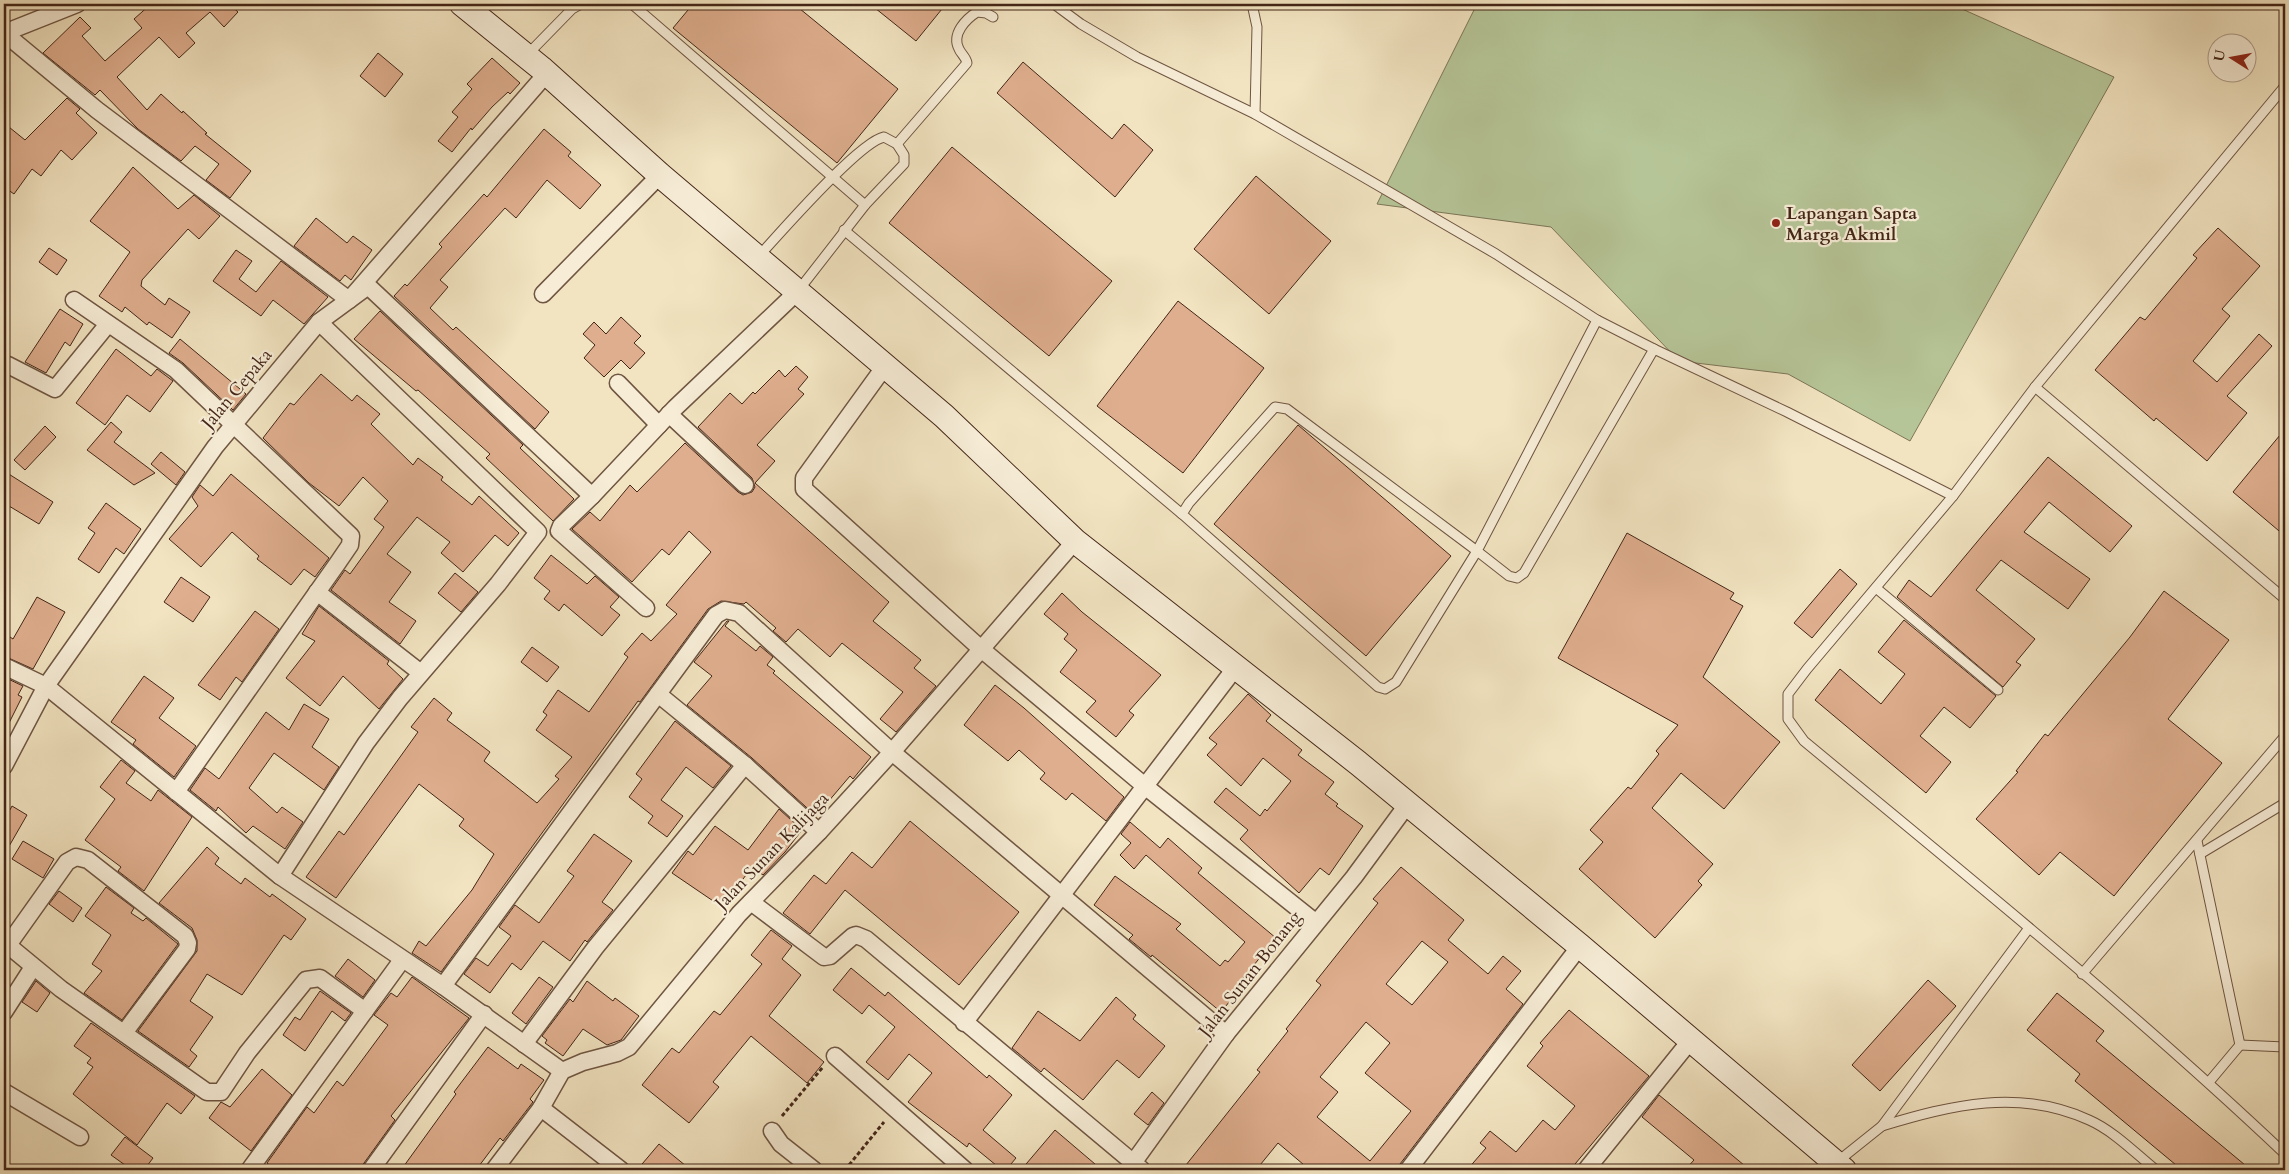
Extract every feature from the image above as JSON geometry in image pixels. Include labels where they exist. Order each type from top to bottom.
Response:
[{"type":"main road","points":[[462,4],[547,73],[660,175],[944,416],[1075,541],[1358,763],[1580,946],[1837,1168]]},
{"type":"street","points":[[77,4],[4,33],[97,110],[349,300],[368,286],[592,496]]},
{"type":"street","name":"Jalan Cepaka","points":[[4,766],[46,686],[233,424],[319,322],[349,300],[547,73]]},
{"type":"street","points":[[543,294],[660,175]]},
{"type":"street","points":[[646,608],[559,531],[561,526],[664,420],[797,292]]},
{"type":"street","points":[[74,300],[176,370],[350,533],[350,545],[176,792]]},
{"type":"street","points":[[280,876],[366,743],[421,673],[498,584],[538,532],[319,322]]},
{"type":"street","points":[[8,365],[55,389],[108,324]]},
{"type":"street","points":[[885,366],[804,478],[804,489],[980,648],[1146,787],[1316,922]]},
{"type":"street","points":[[618,383],[745,485]]},
{"type":"street","name":"Jalan Sunan Kalijaga","points":[[562,1071],[582,1062],[617,1053],[629,1047],[718,939],[892,752],[980,648],[1075,541]]},
{"type":"street","points":[[317,592],[421,673]]},
{"type":"street","points":[[443,986],[716,615],[726,610],[738,613],[892,752],[1226,1034]]},
{"type":"street","points":[[4,666],[46,686],[280,876],[484,1014],[562,1071],[541,1108],[494,1170]]},
{"type":"street","points":[[964,1023],[1236,667]]},
{"type":"street","points":[[658,694],[745,765],[819,832]]},
{"type":"street","points":[[524,1044],[596,948],[745,765]]},
{"type":"street","name":"Jalan Sunan Bonang","points":[[1135,1168],[1226,1034],[1354,877],[1407,805]]},
{"type":"street","points":[[124,1033],[187,949],[188,943],[185,936],[88,860],[76,857],[67,862],[6,943],[60,990],[207,1092],[221,1092],[247,1053],[306,980],[320,978],[365,1011]]},
{"type":"street","points":[[751,902],[824,956],[830,956],[853,936],[861,936],[1135,1168]]},
{"type":"street","points":[[1408,1170],[1580,946]]},
{"type":"street","points":[[250,1170],[402,960]]},
{"type":"street","points":[[4,1012],[33,967]]},
{"type":"street","points":[[371,1170],[484,1014]]},
{"type":"street","points":[[1586,1170],[1690,1041]]},
{"type":"street","points":[[835,1056],[965,1170]]},
{"type":"street","points":[[4,1092],[80,1137]]},
{"type":"street","points":[[541,1108],[621,1170]]},
{"type":"street","points":[[772,1131],[781,1144],[814,1170]]},
{"type":"lane","points":[[526,56],[572,9],[581,4]]},
{"type":"lane","points":[[632,4],[865,205]]},
{"type":"lane","points":[[1054,4],[1081,24],[1137,57],[1255,114],[1496,254],[1597,320],[1787,412],[1953,496]]},
{"type":"lane","points":[[1252,4],[1257,27],[1255,114]]},
{"type":"lane","points":[[897,144],[967,63],[957,40],[963,25],[977,12],[986,12],[993,16]]},
{"type":"lane","points":[[2285,86],[2035,387],[1953,496],[1788,694],[1788,719],[1804,741],[2029,928],[2210,1082],[2285,1154]]},
{"type":"lane","points":[[757,258],[834,177],[877,138],[884,137],[897,144],[904,155],[904,164],[844,230],[797,292]]},
{"type":"lane","points":[[844,230],[1182,514],[1371,681],[1385,689],[1396,682],[1477,551],[1597,320]]},
{"type":"lane","points":[[1182,514],[1189,503],[1275,407],[1282,407],[1510,576],[1517,578],[1524,574],[1654,349]]},
{"type":"lane","points":[[2035,387],[2285,599]]},
{"type":"lane","points":[[1876,588],[1998,690]]},
{"type":"lane","points":[[2082,974],[2285,736]]},
{"type":"lane","points":[[2200,854],[2285,803]]},
{"type":"lane","points":[[2197,841],[2240,1045]]},
{"type":"lane","points":[[1837,1168],[1882,1126],[2029,928]]},
{"type":"lane","points":[[2240,1045],[2285,1047]]},
{"type":"lane","points":[[2210,1082],[2240,1045]]},
{"type":"lane","points":[[1882,1126],[1931,1111],[1995,1101],[2045,1106],[2090,1121],[2156,1170]]},
{"type":"path","points":[[772,1131],[832,1057],[835,1056]]},
{"type":"path","points":[[845,1170],[894,1109]]},
{"type":"green space","name":"Lapangan Sapta Marga Akmil","points":[[1477,4],[1951,4],[2114,77],[1910,441],[1788,374],[1679,361],[1551,227],[1377,204]]},
{"type":"building","points":[[151,4],[229,4],[238,12],[224,27],[210,12],[186,33],[195,43],[179,58],[159,37],[117,77],[147,110],[161,94],[207,133],[205,134],[251,171],[230,198],[206,180],[219,164],[195,146],[181,161],[138,129],[100,90],[95,95],[43,53],[80,17],[91,28],[82,36],[105,61],[142,28],[134,19]]},
{"type":"building","points":[[693,4],[794,4],[898,89],[837,163],[673,28]]},
{"type":"building","points":[[870,4],[946,4],[916,41]]},
{"type":"building","points":[[378,53],[403,74],[385,97],[360,76]]},
{"type":"building","points":[[492,58],[520,83],[510,94],[508,92],[492,107],[472,130],[471,128],[452,152],[438,141],[458,117],[452,112],[472,89],[467,84]]},
{"type":"building","points":[[1023,62],[1112,139],[1124,124],[1153,150],[1115,197],[997,93]]},
{"type":"building","points":[[67,98],[80,109],[76,113],[97,133],[72,160],[61,150],[41,176],[32,169],[14,194],[4,187],[4,123],[25,140]]},
{"type":"building","points":[[544,129],[571,152],[568,156],[601,185],[580,209],[547,180],[516,218],[505,208],[440,280],[448,287],[430,308],[453,330],[456,327],[549,412],[535,429],[394,296],[405,284],[407,286],[442,247],[439,244],[484,194],[487,197]]},
{"type":"building","points":[[952,147],[1112,281],[1049,356],[889,223]]},
{"type":"building","points":[[133,167],[178,209],[194,195],[220,216],[199,239],[188,229],[142,280],[141,286],[165,305],[169,298],[190,312],[172,338],[149,322],[147,325],[125,307],[122,312],[99,296],[130,252],[90,221]]},
{"type":"building","points":[[1256,176],[1331,241],[1269,314],[1194,249]]},
{"type":"building","points":[[316,218],[347,243],[353,236],[372,250],[351,280],[345,275],[340,281],[294,246]]},
{"type":"building","points":[[2218,228],[2260,266],[2222,309],[2230,316],[2193,361],[2217,382],[2259,334],[2272,346],[2227,396],[2247,413],[2207,461],[2156,418],[2154,421],[2095,370],[2140,317],[2145,320],[2197,258],[2193,255]]},
{"type":"building","points":[[49,248],[67,260],[57,275],[39,262]]},
{"type":"building","points":[[236,250],[252,261],[239,279],[256,292],[281,261],[328,297],[304,324],[273,300],[261,316],[213,281]]},
{"type":"building","points":[[1178,301],[1264,368],[1183,473],[1097,406]]},
{"type":"building","points":[[60,309],[83,324],[70,346],[65,342],[46,373],[25,362]]},
{"type":"building","points":[[380,311],[523,445],[520,448],[574,499],[553,521],[486,458],[490,454],[418,390],[416,391],[354,339]]},
{"type":"building","points":[[621,317],[641,336],[634,343],[645,353],[630,369],[621,360],[604,377],[584,358],[595,345],[583,334],[594,322],[606,334]]},
{"type":"building","points":[[180,339],[246,394],[233,410],[183,363],[169,353]]},
{"type":"building","points":[[116,349],[151,376],[157,369],[173,381],[150,412],[127,395],[105,425],[76,403]]},
{"type":"building","points":[[796,366],[808,377],[798,389],[804,394],[757,445],[775,461],[755,483],[889,602],[873,621],[921,660],[914,668],[936,686],[896,732],[880,719],[903,692],[842,643],[830,657],[798,629],[786,642],[773,631],[776,628],[746,602],[744,604],[721,601],[708,609],[640,702],[638,701],[441,972],[412,953],[419,941],[426,946],[472,890],[494,854],[459,826],[464,819],[419,784],[336,898],[306,877],[339,831],[344,835],[418,732],[411,727],[434,698],[452,713],[447,720],[490,752],[484,761],[537,803],[559,779],[555,776],[572,757],[536,730],[547,715],[543,712],[558,690],[589,712],[628,657],[624,654],[642,633],[651,641],[677,614],[666,605],[711,552],[689,531],[669,555],[662,549],[632,582],[572,529],[590,512],[600,521],[630,485],[637,492],[685,443],[738,492],[743,495],[752,492],[755,487],[752,478],[698,427],[730,393],[742,404],[779,370],[785,377]]},
{"type":"building","points":[[321,374],[352,401],[357,395],[380,414],[371,424],[413,465],[418,458],[443,477],[441,480],[472,505],[479,496],[519,533],[508,546],[495,535],[463,572],[441,553],[450,542],[417,517],[387,554],[411,572],[389,602],[416,621],[400,644],[331,590],[345,570],[350,574],[384,527],[374,519],[388,501],[363,477],[339,506],[309,483],[263,438],[290,403],[294,405]]},
{"type":"building","points":[[111,422],[122,432],[114,442],[155,473],[134,485],[87,450]]},
{"type":"building","points":[[1298,425],[1451,556],[1366,656],[1214,524]]},
{"type":"building","points":[[45,426],[56,437],[25,470],[14,460]]},
{"type":"building","points":[[2285,429],[2285,536],[2233,492]]},
{"type":"building","points":[[161,452],[185,472],[176,485],[151,464]]},
{"type":"building","points":[[2048,457],[2132,526],[2110,552],[2049,502],[2024,532],[2090,579],[2068,609],[2001,560],[1976,590],[2035,639],[2016,662],[2021,665],[2003,687],[1897,597],[1909,580],[1931,597]]},
{"type":"building","points":[[4,471],[53,502],[39,524],[4,503]]},
{"type":"building","points":[[231,474],[329,558],[315,577],[304,569],[291,585],[257,559],[259,556],[232,532],[201,567],[169,539],[198,506],[192,497],[200,485],[213,496]]},
{"type":"building","points":[[106,503],[141,529],[124,554],[116,548],[99,573],[78,559],[95,533],[88,528]]},
{"type":"building","points":[[1627,533],[1734,593],[1730,599],[1743,606],[1703,677],[1780,742],[1724,809],[1681,773],[1652,808],[1713,864],[1698,881],[1702,885],[1655,938],[1579,869],[1603,842],[1590,830],[1628,787],[1631,789],[1659,754],[1656,751],[1678,725],[1558,658]]},
{"type":"building","points":[[551,555],[587,584],[595,576],[619,597],[610,607],[620,615],[602,636],[564,604],[559,611],[544,599],[550,591],[534,578]]},
{"type":"building","points":[[1840,569],[1857,584],[1812,638],[1794,623]]},
{"type":"building","points":[[455,573],[478,592],[461,612],[438,593]]},
{"type":"building","points":[[181,577],[210,597],[193,622],[164,602]]},
{"type":"building","points":[[2164,591],[2229,640],[2168,719],[2222,763],[2114,896],[2060,852],[2039,875],[1976,819],[2018,772],[2016,771],[2045,734],[2048,736],[2130,637]]},
{"type":"building","points":[[1062,593],[1082,612],[1161,675],[1129,711],[1134,715],[1116,737],[1086,712],[1096,701],[1060,672],[1077,650],[1064,639],[1068,634],[1044,614]]},
{"type":"building","points":[[37,597],[65,612],[33,669],[4,656],[4,633],[13,639]]},
{"type":"building","points":[[319,606],[389,661],[387,664],[403,679],[379,709],[343,676],[320,706],[286,678],[315,641],[302,634]]},
{"type":"building","points":[[255,611],[279,629],[242,682],[236,677],[220,700],[198,685]]},
{"type":"building","points":[[1904,620],[1996,696],[1970,728],[1944,707],[1920,736],[1951,762],[1926,793],[1815,700],[1840,669],[1881,704],[1905,674],[1878,652]]},
{"type":"building","points":[[727,621],[729,621],[725,626],[756,651],[760,646],[773,657],[767,665],[775,671],[773,673],[871,757],[853,779],[850,776],[816,816],[752,758],[687,705],[712,676],[694,662]]},
{"type":"building","points":[[532,647],[559,667],[547,682],[521,662]]},
{"type":"building","points":[[144,676],[174,698],[159,718],[196,746],[174,777],[133,744],[136,740],[111,722]]},
{"type":"building","points":[[4,677],[23,686],[18,695],[22,697],[4,733]]},
{"type":"building","points":[[995,685],[1024,708],[1124,797],[1106,821],[1072,793],[1066,800],[1040,779],[1045,773],[1019,750],[1008,761],[964,725]]},
{"type":"building","points":[[1248,694],[1271,715],[1266,721],[1302,750],[1298,755],[1334,782],[1325,794],[1338,804],[1336,806],[1363,826],[1329,875],[1320,868],[1299,893],[1240,839],[1248,830],[1214,802],[1226,788],[1260,816],[1265,809],[1267,811],[1291,781],[1263,758],[1241,786],[1207,755],[1217,744],[1209,738]]},
{"type":"building","points":[[304,704],[329,719],[312,747],[339,767],[324,790],[274,753],[249,788],[277,813],[282,807],[303,822],[285,849],[253,826],[246,833],[218,807],[216,811],[190,790],[205,768],[219,779],[266,712],[289,730]]},
{"type":"building","points":[[675,721],[731,766],[713,788],[686,767],[661,800],[683,816],[667,837],[648,823],[653,816],[629,797],[642,779],[636,774]]},
{"type":"building","points":[[121,760],[135,771],[126,783],[151,801],[158,790],[192,817],[144,891],[118,871],[121,867],[85,840],[115,799],[100,787]]},
{"type":"building","points":[[12,806],[27,815],[4,855],[4,821]]},
{"type":"building","points":[[779,809],[802,830],[785,852],[763,875],[752,867],[722,907],[672,873],[688,851],[693,855],[715,826],[748,850]]},
{"type":"building","points":[[910,821],[1019,912],[959,985],[845,890],[810,934],[783,913],[814,875],[826,884],[852,852],[872,868]]},
{"type":"building","points":[[1130,822],[1160,848],[1168,838],[1202,868],[1198,873],[1276,938],[1240,982],[1243,985],[1221,1012],[1152,955],[1151,957],[1129,939],[1133,935],[1094,905],[1115,876],[1181,924],[1176,929],[1220,966],[1225,960],[1228,962],[1245,942],[1146,855],[1134,869],[1120,855],[1131,843],[1121,834]]},
{"type":"building","points":[[594,834],[632,861],[602,902],[613,910],[587,942],[585,940],[570,961],[543,941],[521,970],[512,963],[490,993],[464,974],[476,958],[488,966],[511,936],[499,927],[515,905],[539,923],[574,876],[567,871]]},
{"type":"building","points":[[23,841],[54,859],[43,878],[12,859]]},
{"type":"building","points":[[207,847],[219,858],[215,864],[241,884],[245,878],[270,897],[272,894],[306,919],[291,940],[284,935],[242,995],[207,974],[190,1001],[213,1017],[190,1050],[197,1056],[189,1067],[138,1031],[197,951],[197,940],[192,928],[159,903]]},
{"type":"building","points":[[1401,867],[1464,920],[1448,940],[1488,974],[1503,956],[1521,971],[1506,989],[1523,1004],[1400,1164],[1398,1170],[1310,1170],[1278,1143],[1256,1170],[1182,1170],[1260,1072],[1257,1070],[1321,985],[1316,981],[1378,903],[1373,899]],"holes":[[[1422,941],[1448,962],[1412,1005],[1386,984]],[[1366,1022],[1390,1043],[1365,1073],[1411,1111],[1370,1161],[1317,1117],[1338,1092],[1320,1077]]]},
{"type":"building","points":[[106,887],[134,908],[131,913],[143,921],[146,918],[178,944],[122,1020],[84,993],[102,971],[92,964],[111,935],[85,916]]},
{"type":"building","points":[[59,891],[82,908],[73,922],[49,904]]},
{"type":"building","points":[[771,930],[792,946],[782,959],[801,975],[769,1016],[824,1062],[807,1083],[751,1036],[713,1082],[719,1087],[689,1123],[642,1085],[672,1048],[679,1053],[714,1011],[720,1015],[762,964],[751,955]]},
{"type":"building","points":[[348,959],[375,980],[363,997],[335,976]]},
{"type":"building","points":[[851,968],[885,996],[888,992],[987,1078],[989,1075],[1012,1095],[983,1130],[1016,1158],[1006,1170],[1002,1170],[969,1143],[967,1147],[908,1102],[932,1073],[909,1054],[888,1080],[866,1062],[895,1027],[869,1005],[862,1014],[833,990]]},
{"type":"building","points":[[412,977],[469,1018],[391,1116],[395,1120],[359,1170],[276,1170],[267,1163],[307,1107],[314,1113],[337,1081],[343,1086],[388,1025],[374,1015],[391,993],[397,997]]},
{"type":"building","points":[[539,977],[553,987],[526,1024],[512,1013]]},
{"type":"building","points":[[1928,980],[1956,1006],[1880,1091],[1852,1065]]},
{"type":"building","points":[[36,981],[50,993],[37,1012],[22,1002]]},
{"type":"building","points":[[587,981],[613,1001],[615,998],[639,1016],[621,1040],[607,1045],[583,1029],[563,1056],[545,1043],[547,1040],[542,1036],[570,999],[573,1002]]},
{"type":"building","points":[[320,991],[351,1013],[345,1021],[332,1011],[305,1051],[283,1035],[295,1017],[300,1020]]},
{"type":"building","points":[[2057,993],[2104,1031],[2096,1041],[2251,1170],[2182,1170],[2075,1081],[2080,1074],[2027,1030]]},
{"type":"building","points":[[1116,997],[1136,1015],[1133,1019],[1165,1046],[1139,1078],[1117,1060],[1083,1100],[1044,1068],[1041,1072],[1012,1048],[1038,1011],[1080,1041]]},
{"type":"building","points":[[1569,1010],[1649,1076],[1570,1170],[1467,1170],[1486,1148],[1480,1143],[1490,1131],[1516,1152],[1543,1120],[1555,1130],[1575,1106],[1527,1066],[1543,1046],[1540,1043]]},
{"type":"building","points":[[91,1023],[195,1096],[181,1114],[167,1103],[137,1145],[73,1094],[93,1067],[87,1063],[91,1058],[74,1046]]},
{"type":"building","points":[[488,1047],[518,1069],[521,1064],[544,1080],[530,1099],[533,1102],[503,1141],[500,1138],[476,1170],[401,1170],[456,1094],[454,1092]]},
{"type":"building","points":[[262,1069],[292,1095],[251,1151],[209,1118],[221,1102],[230,1107]]},
{"type":"building","points":[[1152,1092],[1164,1103],[1148,1125],[1134,1114]]},
{"type":"building","points":[[1659,1095],[1750,1170],[1685,1170],[1694,1160],[1642,1117]]},
{"type":"building","points":[[1055,1130],[1102,1170],[1021,1170]]},
{"type":"building","points":[[125,1137],[153,1158],[144,1170],[132,1170],[111,1155]]},
{"type":"building","points":[[659,1144],[691,1170],[637,1170]]},
{"type":"place","name":"Lapangan Sapta Marga Akmil","points":[[1776,223]]}]
